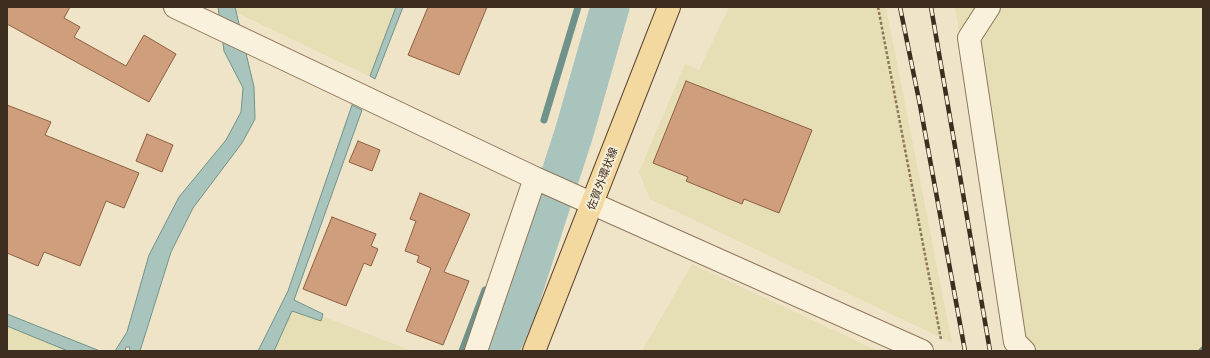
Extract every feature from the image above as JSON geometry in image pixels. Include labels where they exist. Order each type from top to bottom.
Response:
[{"type":"main road","name":"佐賀外環状線","points":[[534,351],[593,204],[669,7]]},
{"type":"street","points":[[175,7],[205,17],[246,41],[535,178],[922,351]]},
{"type":"street","points":[[989,7],[969,38],[1015,342],[1024,351]]},
{"type":"street","points":[[476,351],[535,178]]},
{"type":"path","points":[[878,7],[942,343]]},
{"type":"shaded area","points":[[225,7],[403,7],[375,79]]},
{"type":"shaded area","points":[[729,7],[886,7],[952,343],[650,199],[639,172],[685,64],[699,70]]},
{"type":"shaded area","points":[[955,7],[1203,7],[1203,351],[1011,351]]},
{"type":"shaded area","points":[[692,264],[878,351],[642,351]]},
{"type":"shaded area","points":[[291,304],[412,351],[271,351]]},
{"type":"shaded area","points":[[7,320],[84,351],[7,351]]},
{"type":"water","points":[[218,7],[235,7],[254,87],[255,119],[242,143],[193,208],[171,252],[140,351],[129,351],[130,347],[126,347],[125,351],[115,351],[127,332],[149,255],[179,197],[226,140],[241,112],[243,88],[224,51]]},
{"type":"water","points":[[396,7],[403,7],[375,79],[370,76]]},
{"type":"water","points":[[595,7],[627,7],[579,161],[563,163],[550,156]]},
{"type":"water","points":[[352,105],[362,110],[294,300],[323,314],[321,321],[292,311],[274,351],[258,351],[288,291]]},
{"type":"water","points":[[535,204],[548,208],[559,227],[531,308],[514,351],[482,351]]},
{"type":"water","points":[[7,314],[100,351],[68,351],[7,326]]},
{"type":"building","points":[[7,7],[70,7],[64,18],[80,27],[74,37],[126,66],[144,35],[176,54],[149,102],[7,24]]},
{"type":"building","points":[[428,7],[487,7],[459,75],[408,55]]},
{"type":"building","points":[[686,81],[812,130],[779,213],[744,199],[742,204],[686,181],[688,177],[653,163]]},
{"type":"building","points":[[7,105],[51,122],[45,135],[139,173],[124,208],[106,201],[80,266],[44,252],[38,266],[7,253]]},
{"type":"building","points":[[147,134],[173,145],[162,172],[136,161]]},
{"type":"building","points":[[358,141],[380,150],[372,171],[349,162]]},
{"type":"building","points":[[420,193],[470,214],[444,272],[469,281],[443,345],[406,331],[431,268],[417,262],[419,256],[405,251],[416,221],[410,219]]},
{"type":"building","points":[[332,217],[376,234],[371,246],[378,249],[371,266],[364,263],[346,306],[303,289]]},
{"type":"waterway","points":[[544,120],[578,7]]},
{"type":"waterway","points":[[499,351],[517,309],[574,133],[610,7]]},
{"type":"waterway","points":[[462,351],[485,290]]},
{"type":"railway","points":[[900,7],[920,105],[965,351]]},
{"type":"railway","points":[[931,7],[990,351]]}]
